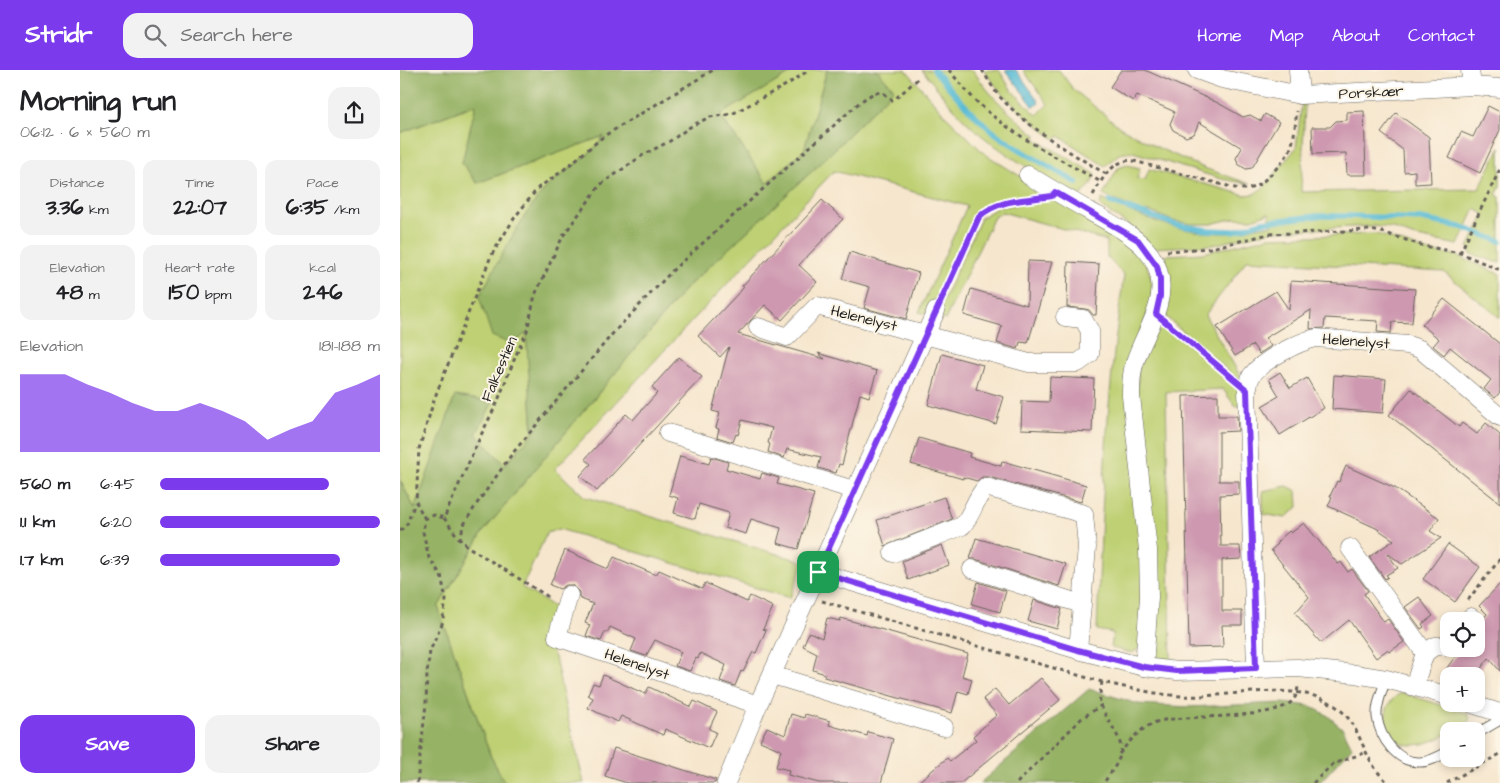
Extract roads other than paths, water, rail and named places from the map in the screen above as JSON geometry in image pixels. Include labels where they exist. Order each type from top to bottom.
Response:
[{"type":"street","name":"Porskær","points":[[1197,70],[1222,79],[1300,95],[1471,78],[1500,88]]},
{"type":"street","points":[[1298,70],[1300,95]]},
{"type":"street","points":[[1028,175],[1138,240],[1157,266],[1160,279],[1160,296],[1156,314],[1134,364],[1131,381],[1131,396],[1148,550],[1149,597],[1144,667]]},
{"type":"street","name":"Helenelyst","points":[[758,327],[787,337],[817,306],[1029,363],[1078,363],[1090,354],[1090,330],[1083,319],[1065,317]]},
{"type":"street","points":[[726,783],[758,705],[936,311]]},
{"type":"street","name":"Helenelyst","points":[[1256,668],[1247,390],[1251,376],[1260,367],[1303,341],[1316,338],[1408,344],[1420,349],[1500,417]]},
{"type":"street","points":[[668,433],[854,490]]},
{"type":"street","points":[[893,552],[962,526],[970,518],[978,494],[986,487],[1084,514],[1087,547],[1078,650]]},
{"type":"street","points":[[1350,548],[1424,653]]},
{"type":"street","points":[[972,569],[1081,604]]},
{"type":"street","points":[[818,572],[1078,650],[1144,667],[1177,671],[1298,668],[1355,674],[1440,693]]},
{"type":"street","name":"Helenelyst","points":[[567,599],[557,637],[758,705]]},
{"type":"street","points":[[1414,686],[1424,653],[1435,646],[1440,646]]},
{"type":"street","points":[[772,675],[944,727]]},
{"type":"street","points":[[1485,708],[1500,713]]},
{"type":"lane","points":[[1386,680],[1380,696],[1377,717],[1386,742],[1401,757],[1419,762],[1440,756]]},
{"type":"lane","points":[[1485,729],[1500,720]]},
{"type":"water","points":[[1005,70],[1016,70],[1039,103],[1034,107]]},
{"type":"waterway","points":[[934,70],[971,111],[995,133],[1077,183]]},
{"type":"waterway","points":[[1110,202],[1176,225],[1207,230],[1234,231],[1262,222],[1317,216],[1349,216],[1421,219],[1461,227],[1500,241]]}]
